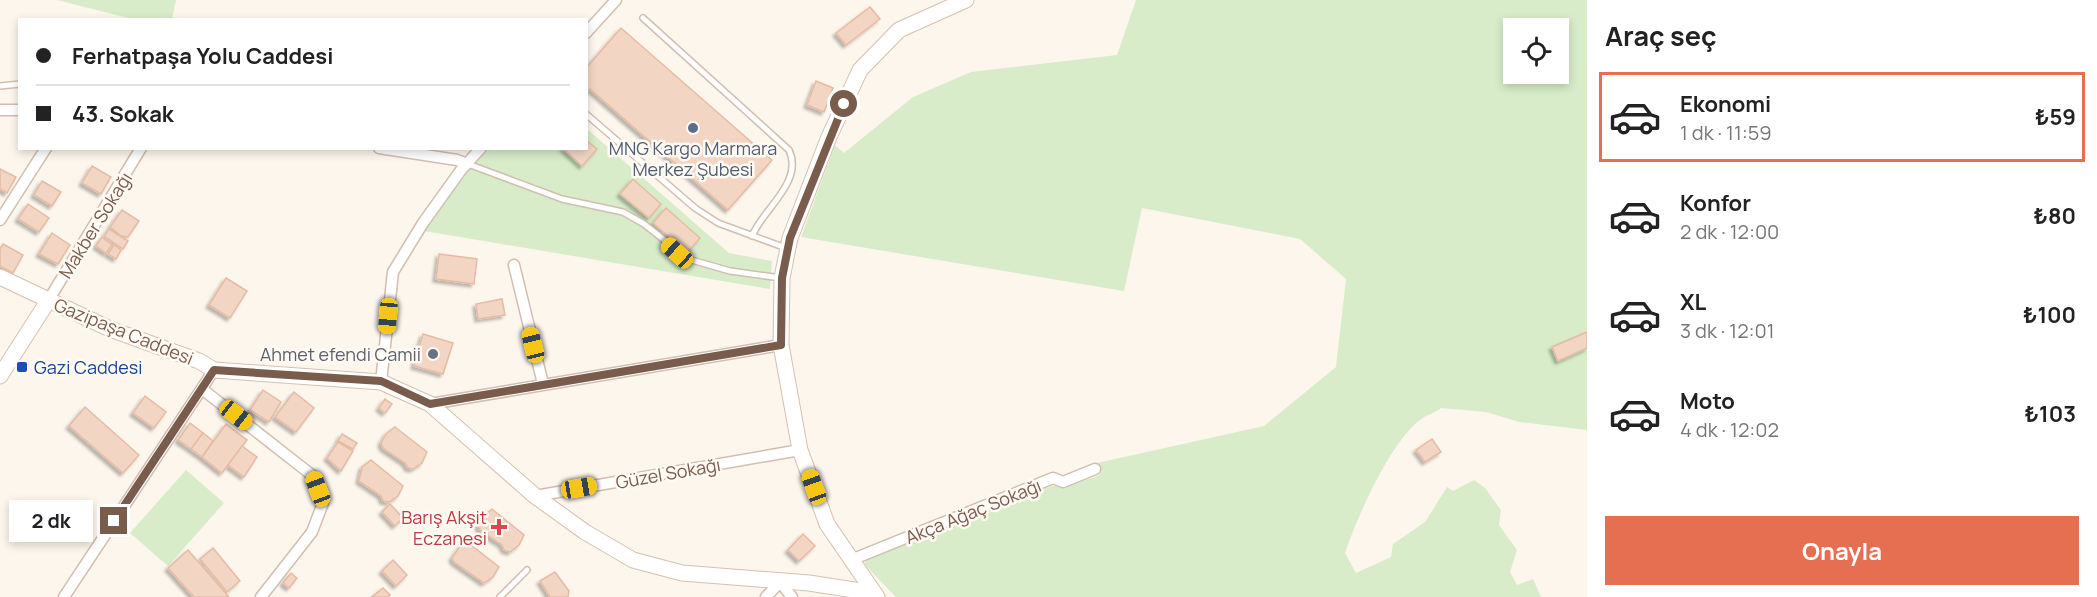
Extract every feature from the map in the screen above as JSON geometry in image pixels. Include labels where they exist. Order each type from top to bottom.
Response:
[{"type":"street","points":[[588,31],[616,0]]},
{"type":"street","points":[[875,595],[827,524],[800,450],[781,345],[782,278],[788,249],[829,137],[860,70],[899,30],[966,0]]},
{"type":"street","points":[[0,110],[18,110]]},
{"type":"street","points":[[0,220],[45,150]]},
{"type":"street","name":"Makber Sokağı","points":[[48,301],[140,150]]},
{"type":"street","points":[[392,150],[457,160],[467,164]]},
{"type":"street","points":[[381,381],[393,272],[423,223],[479,150]]},
{"type":"street","points":[[514,265],[543,384]]},
{"type":"street","name":"Gazipaşa Caddesi","points":[[0,277],[110,329],[199,361],[214,370],[381,381],[430,404],[535,496],[585,532],[633,560],[682,573],[809,583],[875,595]]},
{"type":"street","points":[[0,376],[48,301]]},
{"type":"street","points":[[430,404],[781,345]]},
{"type":"street","points":[[64,597],[214,370]]},
{"type":"street","points":[[202,389],[313,476],[323,503],[312,532],[261,597]]},
{"type":"street","name":"Güzel Sokağı","points":[[535,496],[800,450]]},
{"type":"street","name":"Akça Ağaç Sokağı","points":[[851,560],[1053,478],[1063,482],[1095,469]]},
{"type":"street","points":[[766,597],[780,582],[792,597]]},
{"type":"lane","points":[[643,18],[789,150],[792,161],[789,180],[752,236]]},
{"type":"lane","points":[[0,86],[18,84]]},
{"type":"lane","points":[[588,116],[695,208],[718,223],[788,249]]},
{"type":"lane","points":[[467,164],[562,199],[623,212],[644,224],[677,253],[688,259],[730,271],[782,278]]},
{"type":"lane","points":[[500,597],[527,570]]},
{"type":"green space","points":[[57,0],[176,0],[172,18],[128,18]]},
{"type":"green space","points":[[1136,0],[1587,0],[1587,430],[1519,422],[1486,412],[1441,408],[1421,419],[1398,444],[1366,501],[1345,553],[1356,573],[1391,557],[1393,544],[1425,522],[1447,487],[1453,491],[1474,480],[1485,488],[1501,510],[1499,525],[1517,550],[1510,572],[1517,585],[1533,579],[1541,597],[896,597],[864,564],[869,556],[1052,486],[1069,486],[1100,475],[1097,463],[1264,426],[1336,367],[1346,279],[1300,239],[1142,208],[1124,291],[801,237],[835,145],[844,153],[913,97],[971,72],[1117,55]]},
{"type":"green space","points":[[588,130],[729,253],[772,261],[770,289],[424,231],[466,173],[488,150],[588,150]]},
{"type":"green space","points":[[186,470],[224,503],[168,566],[130,533]]},
{"type":"building","points":[[870,7],[880,19],[846,45],[836,33]]},
{"type":"building","points":[[621,28],[772,160],[728,210],[590,89],[588,91],[588,66]]},
{"type":"building","points":[[816,81],[833,88],[824,112],[807,105]]},
{"type":"building","points":[[588,142],[597,149],[582,166],[565,150],[588,150]]},
{"type":"building","points":[[92,166],[111,177],[101,194],[82,183]]},
{"type":"building","points":[[0,169],[16,177],[7,193],[0,189]]},
{"type":"building","points":[[633,179],[661,204],[649,218],[620,194]]},
{"type":"building","points":[[42,181],[61,192],[52,206],[34,195]]},
{"type":"building","points":[[28,204],[49,218],[39,232],[18,219]]},
{"type":"building","points":[[666,208],[700,238],[687,253],[653,223]]},
{"type":"building","points":[[122,210],[139,221],[128,237],[121,236],[110,227]]},
{"type":"building","points":[[109,229],[128,241],[123,249],[104,236]]},
{"type":"building","points":[[52,233],[70,245],[58,264],[39,254]]},
{"type":"building","points":[[102,237],[112,245],[106,253],[96,246]]},
{"type":"building","points":[[3,244],[23,255],[13,273],[0,266],[0,249]]},
{"type":"building","points":[[114,245],[121,250],[116,259],[108,254]]},
{"type":"building","points":[[439,254],[477,259],[474,284],[436,279]]},
{"type":"building","points":[[226,278],[247,291],[230,318],[209,305]]},
{"type":"building","points":[[502,299],[505,315],[478,319],[476,304]]},
{"type":"building","points":[[1587,332],[1587,348],[1558,361],[1552,347]]},
{"type":"building","name":"Ahmet efendi Camii","points":[[423,334],[453,343],[443,374],[414,366]]},
{"type":"building","points":[[263,390],[281,402],[269,422],[250,410]]},
{"type":"building","points":[[294,392],[314,408],[296,432],[275,417]]},
{"type":"building","points":[[145,396],[166,412],[154,428],[133,413]]},
{"type":"building","points":[[385,399],[392,404],[385,413],[379,408]]},
{"type":"building","points":[[85,407],[139,455],[123,473],[69,426]]},
{"type":"building","points":[[190,423],[203,433],[191,449],[178,440]]},
{"type":"building","points":[[226,424],[247,440],[222,473],[202,457]]},
{"type":"building","points":[[395,427],[427,452],[422,463],[413,469],[408,468],[405,463],[383,448],[381,443],[386,434]]},
{"type":"building","points":[[203,433],[213,441],[202,457],[191,449]]},
{"type":"building","points":[[342,434],[357,443],[353,449],[338,441]]},
{"type":"building","points":[[1432,439],[1441,452],[1425,462],[1416,450]]},
{"type":"building","points":[[338,442],[353,451],[341,471],[327,458]]},
{"type":"building","points":[[242,446],[257,457],[244,477],[228,465]]},
{"type":"building","points":[[371,460],[403,486],[398,496],[389,502],[383,501],[381,496],[359,481],[362,467]]},
{"type":"building","points":[[390,504],[403,518],[395,526],[382,512]]},
{"type":"building","points":[[492,509],[524,535],[519,545],[510,552],[504,550],[502,545],[480,530],[478,526],[483,517]]},
{"type":"building","points":[[803,534],[815,546],[799,561],[788,550]]},
{"type":"building","points":[[466,541],[499,567],[493,577],[484,583],[454,562],[452,558]]},
{"type":"building","points":[[213,548],[240,581],[227,592],[200,559]]},
{"type":"building","points":[[188,550],[229,597],[194,597],[168,568]]},
{"type":"building","points":[[393,560],[407,575],[396,586],[382,571]]},
{"type":"building","points":[[555,572],[569,591],[568,597],[550,597],[540,581]]},
{"type":"building","points":[[291,573],[297,578],[289,588],[283,583]]},
{"type":"building","points":[[383,588],[390,595],[372,597]]},
{"type":"place","name":"MNG Kargo Marmara Merkez Şubesi","points":[[693,128]]},
{"type":"place","name":"Ahmet efendi Camii","points":[[433,354]]},
{"type":"place","name":"Gazi Caddesi","points":[[22,367]]},
{"type":"place","name":"Barış Akşit Eczanesi","points":[[499,527]]},
{"type":"route","points":[[114,521],[214,370],[381,381],[430,404],[781,345],[782,278],[790,238],[844,104]]}]
